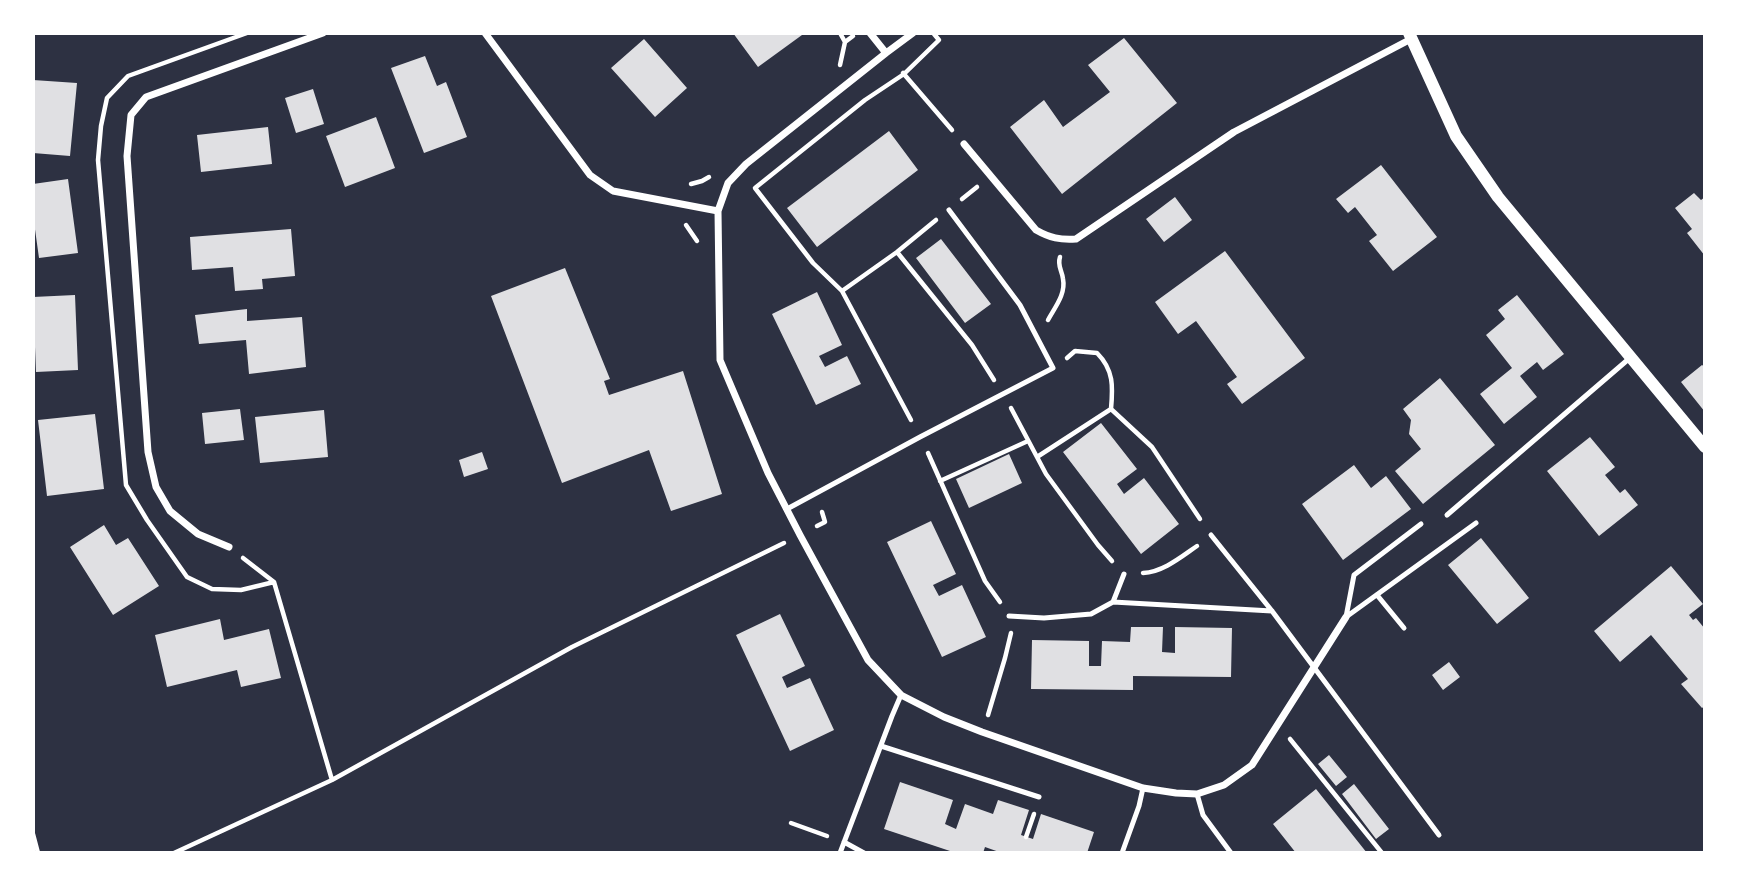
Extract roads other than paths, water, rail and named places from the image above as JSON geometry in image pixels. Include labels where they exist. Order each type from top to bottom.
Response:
[{"type":"street","points":[[229,547],[198,534],[170,511],[156,487],[148,452],[127,156],[131,115],[146,97],[323,33]]},
{"type":"street","points":[[485,33],[590,175],[613,191],[718,211]]},
{"type":"street","points":[[870,33],[886,53]]},
{"type":"street","points":[[913,33],[746,164],[728,183],[718,211],[720,360],[768,473],[868,660],[901,695],[944,717],[1143,788],[1197,793],[1224,785],[1252,765],[1346,617]]},
{"type":"street","points":[[964,144],[1037,230],[1050,238],[1076,239],[1234,132],[1410,36],[1456,136],[1498,197],[1705,447]]},
{"type":"lane","points":[[787,509],[1053,368],[1020,304],[949,210]]},
{"type":"lane","points":[[1447,515],[1631,357]]},
{"type":"lane","points":[[1346,617],[1476,523]]},
{"type":"lane","points":[[1346,617],[1354,575],[1420,524]]},
{"type":"lane","points":[[1211,535],[1272,611],[1438,835]]},
{"type":"lane","points":[[1113,601],[1124,574]]},
{"type":"lane","points":[[1377,595],[1404,628]]},
{"type":"lane","points":[[1009,616],[1044,618],[1091,614],[1113,601],[1272,611]]},
{"type":"lane","points":[[840,853],[901,695]]},
{"type":"lane","points":[[881,746],[1039,797]]},
{"type":"lane","points":[[1122,853],[1143,788]]},
{"type":"lane","points":[[1197,793],[1203,815],[1231,853]]},
{"type":"lane","points":[[844,842],[864,853]]}]
